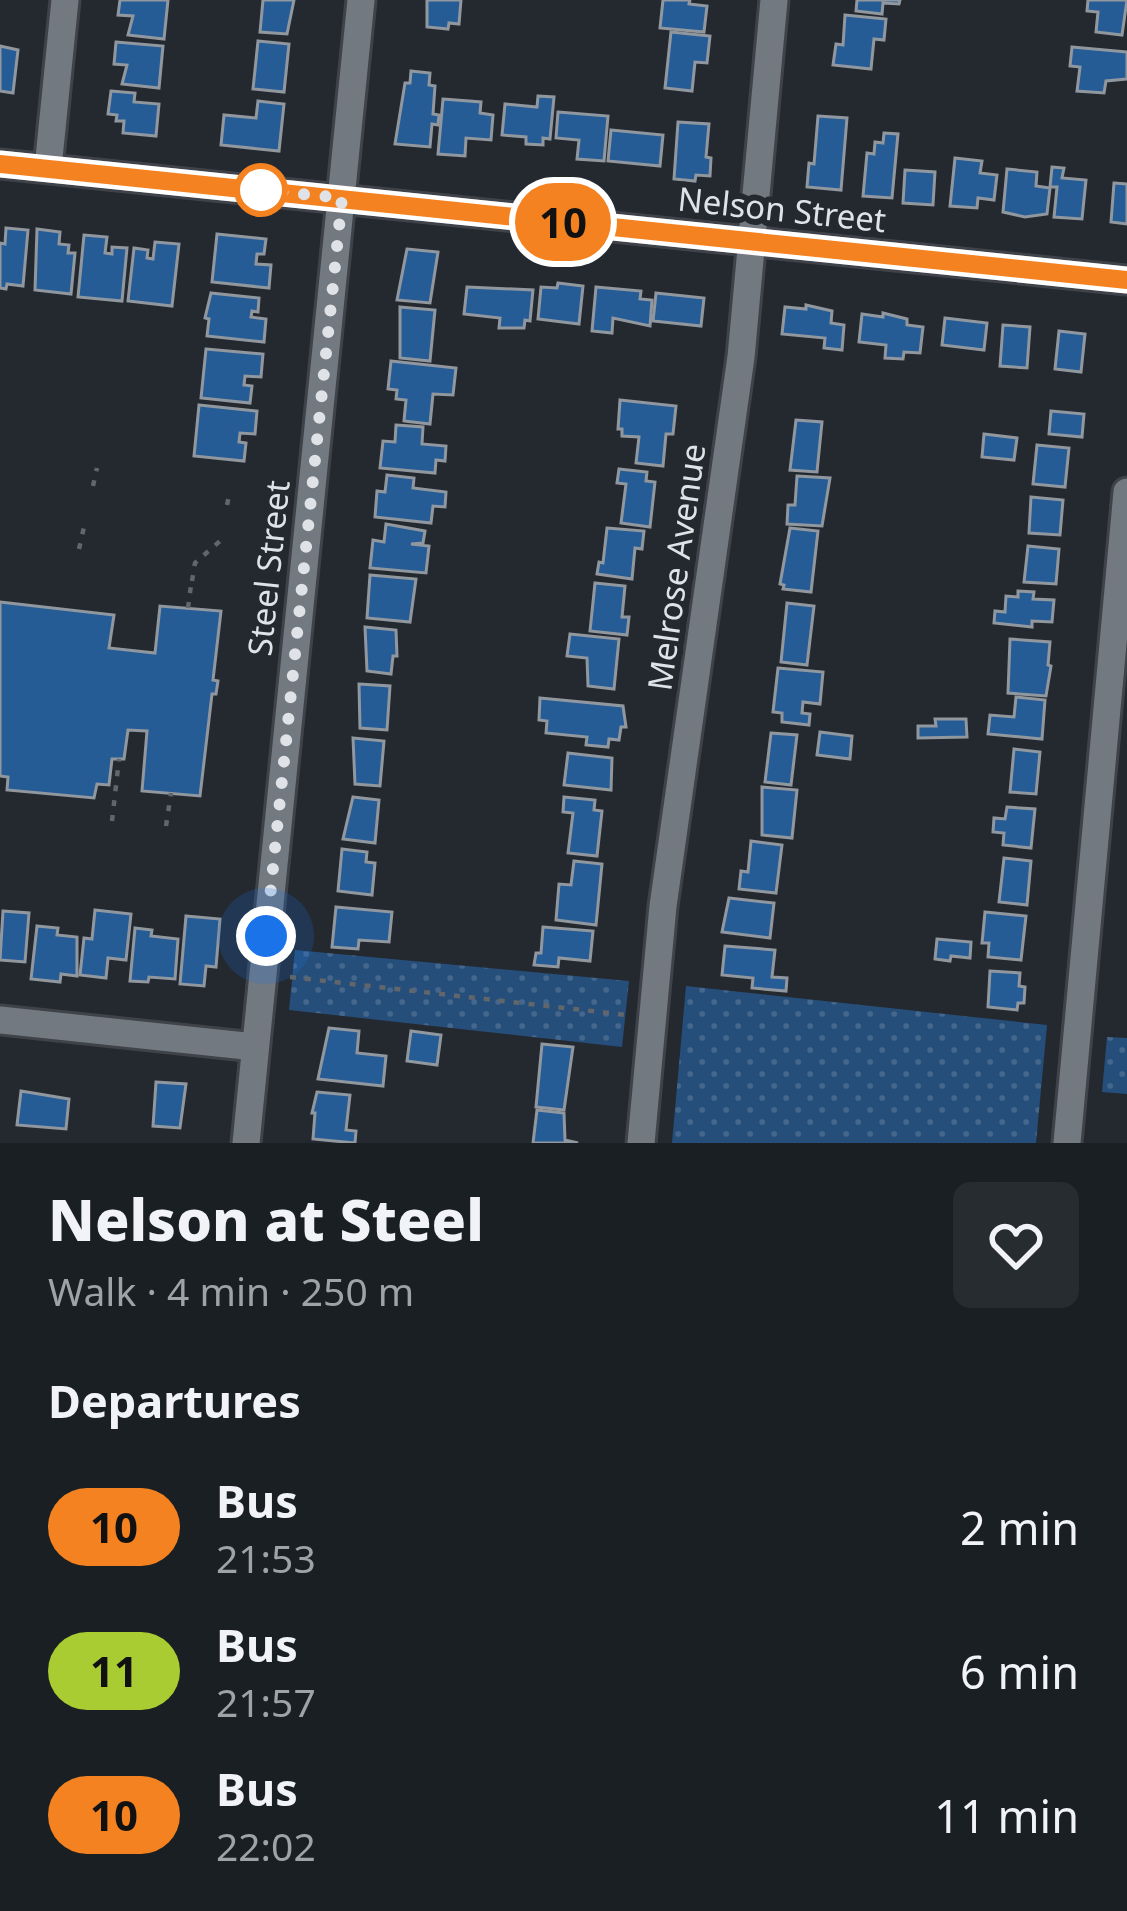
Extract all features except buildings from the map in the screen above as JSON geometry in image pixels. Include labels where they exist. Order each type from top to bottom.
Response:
[{"type":"street","points":[[48,168],[65,0]]},
{"type":"street","name":"Steel Street","points":[[246,1143],[361,0]]},
{"type":"street","name":"Melrose Avenue","points":[[641,1143],[663,905],[731,440],[774,0]]},
{"type":"street","name":"Nelson Street","points":[[0,164],[1127,280]]},
{"type":"street","points":[[1066,1143],[1127,493]]},
{"type":"street","points":[[0,1020],[255,1047]]},
{"type":"path","points":[[93,486],[97,468]]},
{"type":"path","points":[[227,505],[230,491]]},
{"type":"path","points":[[79,549],[84,527]]},
{"type":"path","points":[[188,608],[195,563],[220,541]]},
{"type":"path","points":[[112,821],[118,759]]},
{"type":"path","points":[[166,826],[171,794]]},
{"type":"path","points":[[290,977],[627,1015]]},
{"type":"shaded area","points":[[295,950],[629,981],[622,1047],[289,1010]]},
{"type":"shaded area","points":[[686,986],[1047,1025],[1036,1143],[672,1143]]},
{"type":"shaded area","points":[[1107,1037],[1127,1038],[1127,1094],[1102,1092]]},
{"type":"bus line","name":"10","points":[[0,164],[1127,280]]},
{"type":"route","points":[[261,190],[342,198],[266,936]]}]
